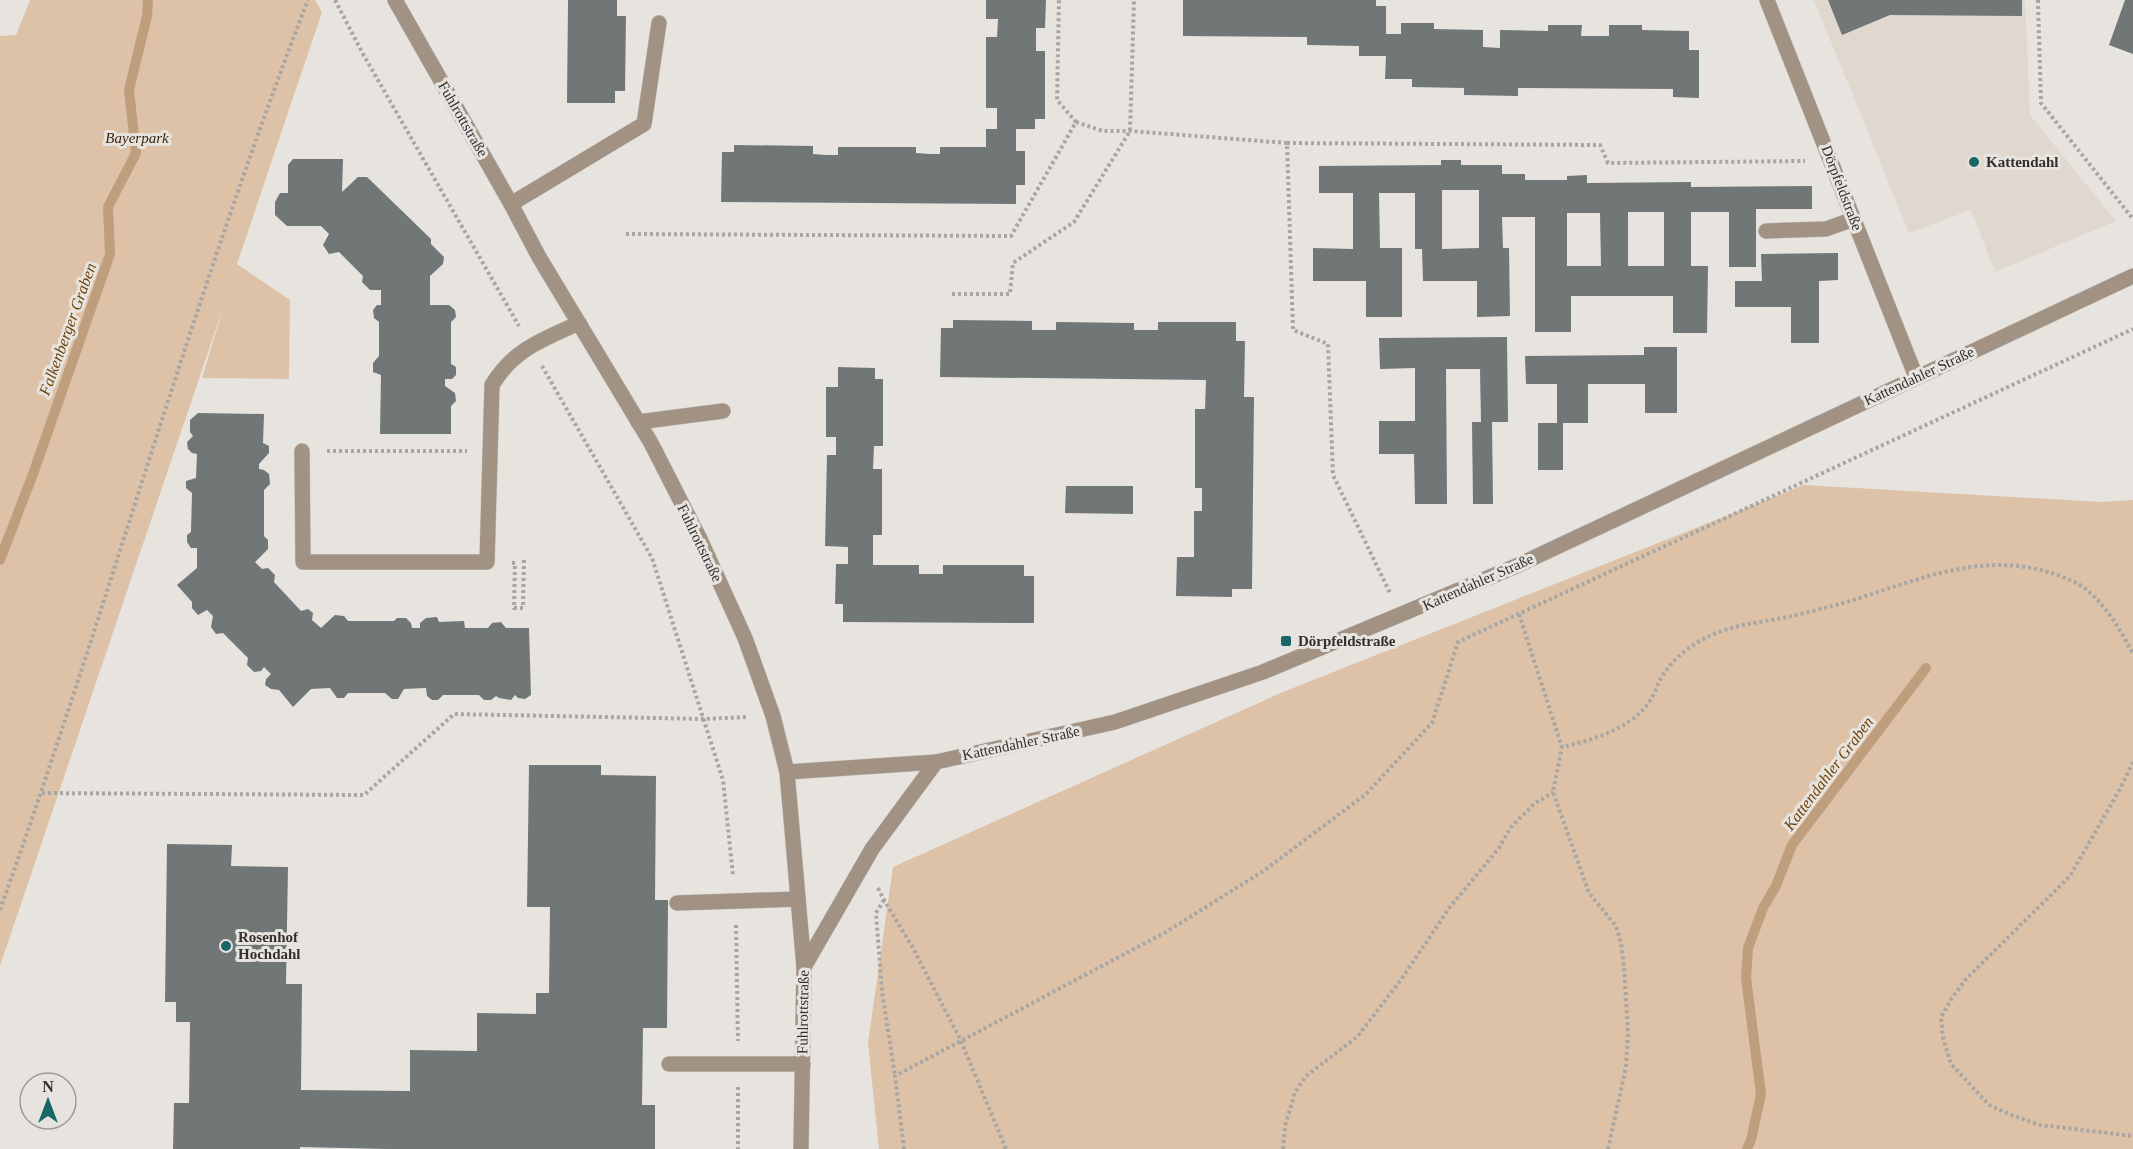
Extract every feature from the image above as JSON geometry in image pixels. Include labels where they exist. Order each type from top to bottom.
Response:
[{"type":"street","name":"Fuhlrottstraße","points":[[394,0],[539,257],[638,422],[700,539],[745,638],[772,716],[787,772],[804,967],[801,1149]]},
{"type":"street","name":"Dörpfeldstraße","points":[[1767,0],[1916,377]]},
{"type":"street","points":[[511,204],[644,124],[659,23]]},
{"type":"street","points":[[1766,231],[1826,229],[1854,219]]},
{"type":"street","name":"Kattendahler Straße","points":[[787,772],[936,762],[1115,722],[1263,672],[1514,567],[2133,276]]},
{"type":"street","points":[[302,452],[303,562],[487,562],[492,385],[503,367],[530,346],[579,323]]},
{"type":"street","points":[[638,422],[723,411]]},
{"type":"street","points":[[804,967],[866,859],[936,762]]},
{"type":"street","points":[[677,903],[736,903],[798,899]]},
{"type":"street","points":[[669,1064],[803,1064]]},
{"type":"path","points":[[0,910],[42,792],[163,416],[249,159],[308,0]]},
{"type":"path","points":[[335,0],[363,54],[652,558],[723,780],[736,903],[738,1149]]},
{"type":"path","points":[[1059,0],[1057,100],[1076,122],[1103,131],[1287,143],[1600,145],[1608,163],[1832,161]]},
{"type":"path","points":[[952,294],[1010,294],[1013,263],[1074,222],[1130,131],[1134,0]]},
{"type":"path","points":[[2038,0],[2040,103],[2133,219]]},
{"type":"path","points":[[626,234],[1011,236],[1076,122]]},
{"type":"path","points":[[1287,143],[1293,330],[1328,344],[1333,475],[1401,616]]},
{"type":"path","points":[[895,1076],[1166,932],[1265,870],[1366,794],[1432,723],[1458,642],[2133,329]]},
{"type":"path","points":[[302,452],[490,452]]},
{"type":"path","points":[[487,562],[515,563],[514,608],[523,608],[524,558]]},
{"type":"path","points":[[1562,747],[1583,742],[1622,726],[1640,712],[1651,699],[1667,669],[1682,653],[1702,639],[1731,627],[1789,617],[1838,604],[1934,573],[2000,564],[2034,568],[2060,576],[2087,589],[2116,623],[2133,654]]},
{"type":"path","points":[[1519,614],[1562,747],[1553,792],[1589,893],[1616,926],[1621,943],[1628,1034],[1626,1067],[1608,1149]]},
{"type":"path","points":[[42,792],[364,795],[454,714],[703,719],[772,716]]},
{"type":"path","points":[[2133,762],[2070,876],[1966,980],[1941,1017],[1943,1038],[1951,1064],[1989,1105],[2040,1125],[2133,1136]]},
{"type":"path","points":[[1283,1149],[1285,1126],[1295,1092],[1306,1076],[1357,1037],[1400,981],[1450,907],[1499,848],[1511,827],[1534,804],[1553,792]]},
{"type":"path","points":[[866,859],[884,900],[913,948],[961,1041],[1006,1149]]},
{"type":"path","points":[[884,900],[876,913],[882,991],[904,1149]]},
{"type":"shaded area","name":"Kattendahl","points":[[1814,0],[2025,0],[2030,115],[2116,221],[1995,272],[1971,210],[1909,233]]},
{"type":"green space","name":"Bayerpark","points":[[30,0],[315,0],[322,12],[237,264],[290,300],[289,379],[202,378],[224,305],[0,966],[0,36],[16,35]]},
{"type":"green space","points":[[1804,485],[2101,502],[2133,500],[2133,1149],[879,1149],[868,1043],[893,867],[1283,692]]},
{"type":"building","points":[[568,0],[617,0],[617,16],[626,16],[625,91],[615,91],[615,103],[567,103]]},
{"type":"building","points":[[986,0],[1046,0],[1045,28],[1036,28],[1036,51],[1045,51],[1045,119],[1035,119],[1035,129],[1016,129],[1016,151],[1025,151],[1025,185],[1016,185],[1016,204],[721,202],[722,152],[734,152],[734,145],[813,146],[813,154],[826,155],[838,155],[838,147],[916,147],[916,153],[940,154],[940,147],[986,147],[986,129],[997,129],[997,108],[986,108],[986,37],[997,37],[998,19],[986,19]]},
{"type":"building","points":[[1183,0],[1376,0],[1376,6],[1386,6],[1386,34],[1401,34],[1401,23],[1434,23],[1434,29],[1483,30],[1483,47],[1500,48],[1500,30],[1548,31],[1548,25],[1582,25],[1581,36],[1609,36],[1609,25],[1642,25],[1642,30],[1689,31],[1689,50],[1699,50],[1699,98],[1673,97],[1673,89],[1518,88],[1518,96],[1464,95],[1464,88],[1412,87],[1412,79],[1385,79],[1386,56],[1359,56],[1359,46],[1307,45],[1307,37],[1183,36]]},
{"type":"building","points":[[1828,0],[2022,0],[2022,16],[1890,15],[1842,35]]},
{"type":"building","points":[[2125,0],[2133,0],[2133,54],[2109,45]]},
{"type":"building","points":[[293,159],[343,159],[342,192],[358,177],[367,177],[431,239],[431,244],[444,257],[443,264],[430,276],[430,305],[449,305],[455,310],[456,317],[451,322],[451,364],[456,367],[456,375],[452,379],[445,379],[445,386],[455,393],[456,401],[451,406],[451,434],[380,434],[381,375],[373,372],[373,363],[379,356],[379,322],[374,318],[373,310],[377,305],[381,305],[381,290],[370,290],[362,282],[363,276],[339,252],[329,254],[323,245],[329,234],[321,226],[287,226],[275,215],[275,202],[280,193],[288,193],[288,165]]},
{"type":"building","points":[[1441,160],[1461,160],[1461,165],[1502,165],[1502,174],[1525,174],[1525,180],[1567,180],[1567,176],[1587,175],[1587,183],[1691,182],[1691,187],[1812,186],[1812,209],[1756,209],[1756,267],[1729,267],[1729,212],[1691,212],[1691,266],[1708,266],[1707,333],[1673,333],[1673,296],[1571,296],[1571,332],[1535,332],[1535,217],[1502,217],[1503,248],[1509,248],[1510,316],[1477,317],[1477,281],[1423,281],[1422,249],[1415,249],[1415,193],[1379,193],[1380,248],[1402,248],[1402,317],[1366,317],[1366,281],[1313,281],[1313,248],[1353,249],[1353,193],[1319,193],[1319,166],[1441,165]],"holes":[[[1442,190],[1479,190],[1479,248],[1442,249]],[[1628,212],[1664,212],[1664,266],[1628,266]],[[1567,213],[1600,213],[1601,266],[1567,266]]]},
{"type":"building","points":[[1838,253],[1838,280],[1819,281],[1819,343],[1791,343],[1791,307],[1735,307],[1735,281],[1762,281],[1761,254]]},
{"type":"building","points":[[953,320],[1032,321],[1032,330],[1056,330],[1056,322],[1134,323],[1134,330],[1158,330],[1158,322],[1236,322],[1236,341],[1245,341],[1244,397],[1254,397],[1252,589],[1232,589],[1232,597],[1176,596],[1177,557],[1194,557],[1194,511],[1202,511],[1202,488],[1195,488],[1195,409],[1205,409],[1206,380],[940,377],[941,328],[953,328]]},
{"type":"building","points":[[1507,337],[1508,422],[1492,422],[1493,504],[1473,504],[1472,422],[1481,422],[1480,369],[1446,369],[1447,504],[1415,504],[1414,454],[1379,454],[1379,421],[1415,421],[1415,368],[1380,369],[1379,338]]},
{"type":"building","points":[[1644,347],[1677,347],[1677,413],[1645,413],[1645,384],[1588,384],[1588,423],[1563,423],[1563,470],[1538,470],[1538,423],[1557,423],[1557,384],[1526,384],[1525,356],[1644,355]]},
{"type":"building","points":[[838,367],[875,368],[875,379],[883,379],[883,446],[874,446],[873,469],[882,469],[882,535],[873,535],[873,565],[919,565],[919,574],[943,574],[943,565],[1024,565],[1024,576],[1034,576],[1034,623],[843,622],[843,604],[835,604],[836,564],[848,564],[848,547],[825,546],[827,455],[836,455],[836,437],[826,437],[826,387],[838,387]]},
{"type":"building","points":[[198,413],[264,414],[263,443],[269,446],[269,453],[259,464],[259,469],[269,474],[270,484],[264,490],[264,536],[268,540],[268,549],[255,562],[262,569],[268,568],[275,575],[274,582],[301,611],[308,609],[313,613],[312,620],[321,628],[335,615],[344,616],[348,621],[394,621],[397,618],[406,618],[412,628],[420,628],[420,623],[426,618],[437,617],[439,622],[464,621],[465,628],[488,628],[492,623],[501,622],[506,628],[529,628],[531,695],[525,699],[515,695],[511,700],[496,696],[491,700],[484,700],[479,695],[443,695],[438,700],[432,700],[427,696],[426,688],[404,689],[398,699],[392,699],[385,693],[348,693],[344,698],[337,698],[330,688],[311,689],[293,707],[279,690],[265,685],[266,679],[271,674],[264,667],[261,671],[254,672],[247,665],[248,658],[223,633],[216,634],[211,627],[213,616],[207,610],[198,615],[192,608],[192,602],[177,585],[197,568],[197,548],[191,548],[187,542],[187,535],[191,532],[192,493],[186,488],[186,481],[196,478],[197,454],[188,449],[187,442],[193,436],[190,432],[190,420]]},
{"type":"building","points":[[1066,486],[1133,486],[1133,514],[1065,513]]},
{"type":"building","name":"Rosenhof Hochdahl","points":[[529,765],[601,765],[601,775],[656,776],[655,900],[668,900],[667,1028],[643,1028],[642,1105],[655,1105],[655,1149],[300,1147],[300,1149],[173,1149],[174,1103],[189,1103],[190,1022],[176,1022],[176,1002],[165,1002],[167,844],[232,845],[231,866],[288,867],[286,984],[302,984],[301,1090],[410,1091],[410,1050],[477,1051],[477,1013],[536,1014],[536,993],[549,993],[550,907],[527,907]]},
{"type":"waterway","name":"Falkenberger Graben","points":[[0,560],[33,474],[110,254],[108,207],[136,153],[129,90],[147,16],[148,0]]},
{"type":"waterway","name":"Kattendahler Graben","points":[[1747,1149],[1761,1094],[1746,978],[1748,948],[1763,908],[1776,886],[1792,845],[1926,668]]},
{"type":"place","name":"Kattendahl","points":[[1974,162]]},
{"type":"place","name":"Dörpfeldstraße","points":[[1286,641]]},
{"type":"place","name":"Rosenhof Hochdahl","points":[[226,946]]}]
